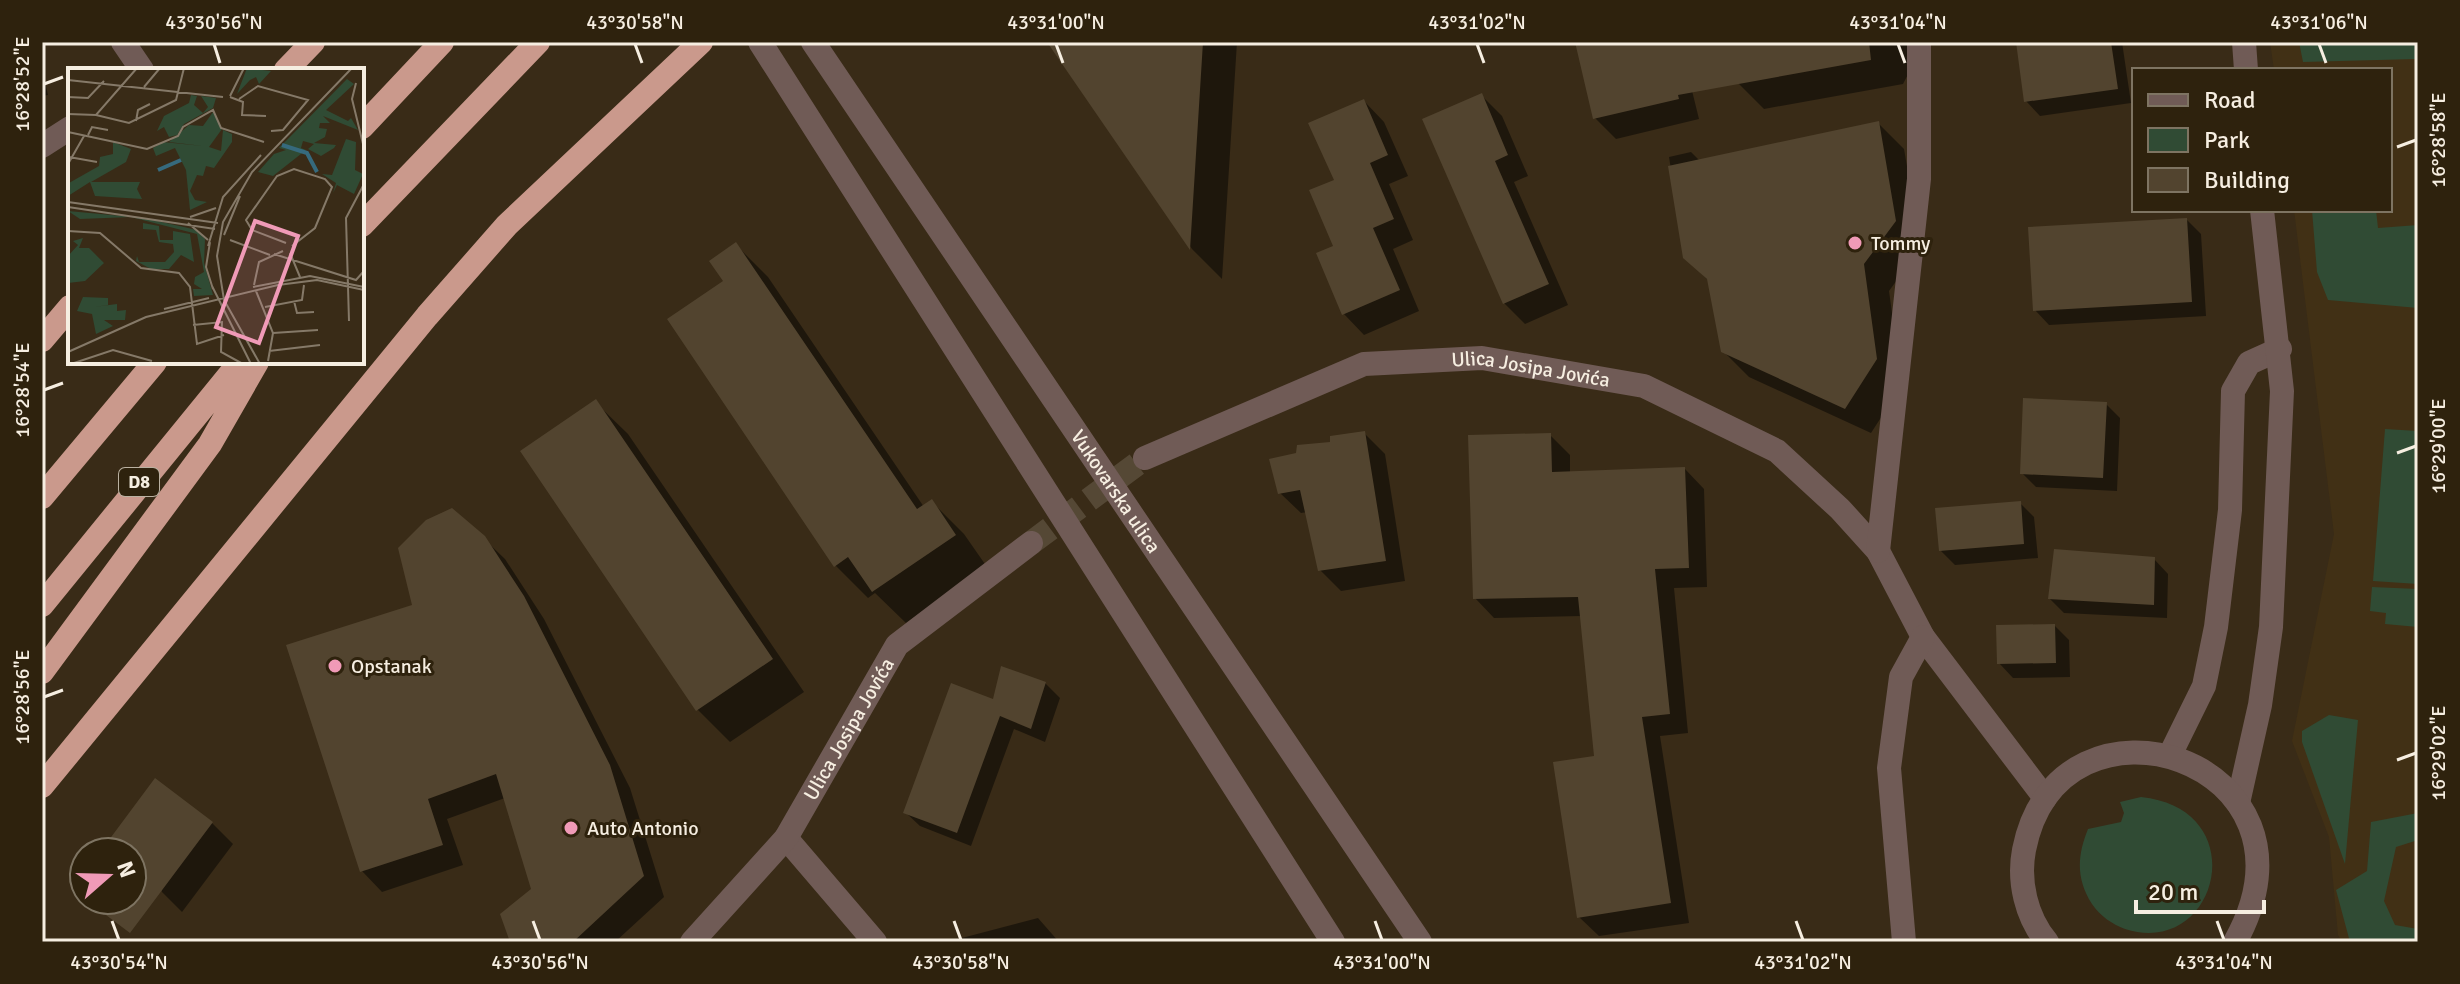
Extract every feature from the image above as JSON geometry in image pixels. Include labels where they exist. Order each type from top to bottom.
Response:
[{"type":"highway","points":[[288,68],[313,42]]},
{"type":"highway","points":[[364,125],[442,42]]},
{"type":"highway","points":[[364,223],[538,42]]},
{"type":"highway","points":[[42,786],[447,293],[507,225],[701,42]]},
{"type":"highway","points":[[42,340],[68,309]]},
{"type":"highway","points":[[42,497],[153,364]]},
{"type":"highway","name":"D8","points":[[42,605],[238,364]]},
{"type":"highway","points":[[42,672],[210,444],[256,364]]},
{"type":"street","points":[[123,42],[141,68]]},
{"type":"street","points":[[760,42],[1333,942]]},
{"type":"street","points":[[1878,551],[1896,418],[1919,179],[1919,42]]},
{"type":"street","points":[[2244,42],[2246,68]]},
{"type":"street","name":"Vukovarska ulica","points":[[814,44],[1420,942]]},
{"type":"street","points":[[42,146],[68,129]]},
{"type":"street","points":[[2238,803],[2260,705],[2271,627],[2282,391],[2280,349],[2262,212]]},
{"type":"street","points":[[2170,755],[2204,686],[2216,627],[2230,510],[2233,391],[2249,363],[2280,349]]},
{"type":"street","name":"Ulica Josipa Jovića","points":[[1145,458],[1364,364],[1482,358],[1644,386],[1777,451],[1840,509],[1878,551],[1923,637],[2045,798]]},
{"type":"street","name":"Ulica Josipa Jovića","points":[[692,942],[786,838],[897,645],[1031,543]]},
{"type":"street","points":[[1904,942],[1889,768],[1901,677],[1923,637]]},
{"type":"street","points":[[2047,942],[2025,900],[2021,865],[2028,830],[2045,798],[2070,774],[2101,758],[2135,751],[2170,755],[2207,773],[2238,803],[2254,837],[2259,875],[2251,912],[2235,942]]},
{"type":"street","points":[[786,838],[875,942]]},
{"type":"shaded area","points":[[2270,42],[2418,42],[2418,942],[2342,942],[2338,935],[2329,837],[2292,741],[2334,534],[2294,212],[2392,212],[2392,68],[2274,68]]},
{"type":"green space","points":[[2299,42],[2418,42],[2415,59],[2303,62]]},
{"type":"green space","points":[[2312,212],[2376,212],[2378,228],[2418,225],[2418,308],[2328,300],[2317,272]]},
{"type":"green space","points":[[2385,429],[2418,431],[2418,584],[2373,581]]},
{"type":"green space","points":[[2372,587],[2418,589],[2418,627],[2385,624],[2386,613],[2370,611]]},
{"type":"green space","points":[[2329,715],[2358,720],[2345,864],[2302,742],[2302,731]]},
{"type":"green space","points":[[2141,797],[2177,807],[2200,827],[2211,852],[2211,879],[2201,904],[2183,923],[2157,932],[2115,925],[2092,904],[2081,876],[2080,858],[2088,829],[2121,822],[2124,813],[2120,802]]},
{"type":"green space","points":[[2418,813],[2418,840],[2396,847],[2384,901],[2395,925],[2418,929],[2418,942],[2350,942],[2336,890],[2367,871],[2371,822]]},
{"type":"building","points":[[1047,42],[1203,42],[1190,250]]},
{"type":"building","points":[[1575,42],[1869,42],[1871,60],[1678,95],[1679,99],[1593,119]]},
{"type":"building","points":[[2016,42],[2111,42],[2118,89],[2024,102]]},
{"type":"building","points":[[1482,93],[1508,155],[1495,161],[1549,284],[1503,304],[1422,119]]},
{"type":"building","points":[[1364,99],[1388,155],[1370,163],[1394,219],[1373,228],[1400,290],[1342,315],[1316,253],[1333,246],[1309,190],[1334,180],[1308,123]]},
{"type":"building","points":[[1879,121],[1896,221],[1864,264],[1877,359],[1845,409],[1721,352],[1707,279],[1683,258],[1668,166]]},
{"type":"building","points":[[2187,218],[2192,302],[2033,311],[2028,227]]},
{"type":"building","points":[[736,242],[917,509],[932,499],[956,535],[872,592],[848,557],[834,567],[667,319],[723,281],[709,261]]},
{"type":"building","points":[[2023,398],[2107,402],[2103,478],[2020,474]]},
{"type":"building","points":[[596,399],[773,659],[696,711],[520,451]]},
{"type":"building","points":[[1365,431],[1386,561],[1318,571],[1300,490],[1278,494],[1269,459],[1296,453],[1297,445],[1330,442],[1330,436]]},
{"type":"building","points":[[1551,433],[1552,472],[1685,467],[1689,568],[1655,569],[1670,714],[1642,717],[1671,903],[1577,918],[1553,762],[1594,756],[1578,597],[1473,599],[1468,435]]},
{"type":"building","points":[[2021,501],[2024,544],[1939,551],[1935,508]]},
{"type":"building","points":[[452,508],[485,536],[524,596],[610,765],[644,876],[573,942],[510,942],[500,914],[531,889],[496,774],[428,799],[443,845],[360,872],[286,645],[412,605],[398,548],[426,520]]},
{"type":"building","points":[[2054,549],[2155,557],[2154,605],[2048,599]]},
{"type":"building","points":[[2055,624],[2056,663],[1997,664],[1996,625]]},
{"type":"building","points":[[1001,666],[1046,682],[1031,729],[1000,716],[957,833],[903,813],[951,683],[993,699]]},
{"type":"building","points":[[155,778],[213,822],[148,909],[148,836],[112,836]]},
{"type":"building","points":[[107,916],[143,916],[130,933]]},
{"type":"tunnel","points":[[1031,543],[1145,458]]},
{"type":"place","name":"Tommy","points":[[1855,243]]},
{"type":"place","name":"Opstanak","points":[[335,666]]},
{"type":"place","name":"Auto Antonio","points":[[571,828]]}]
